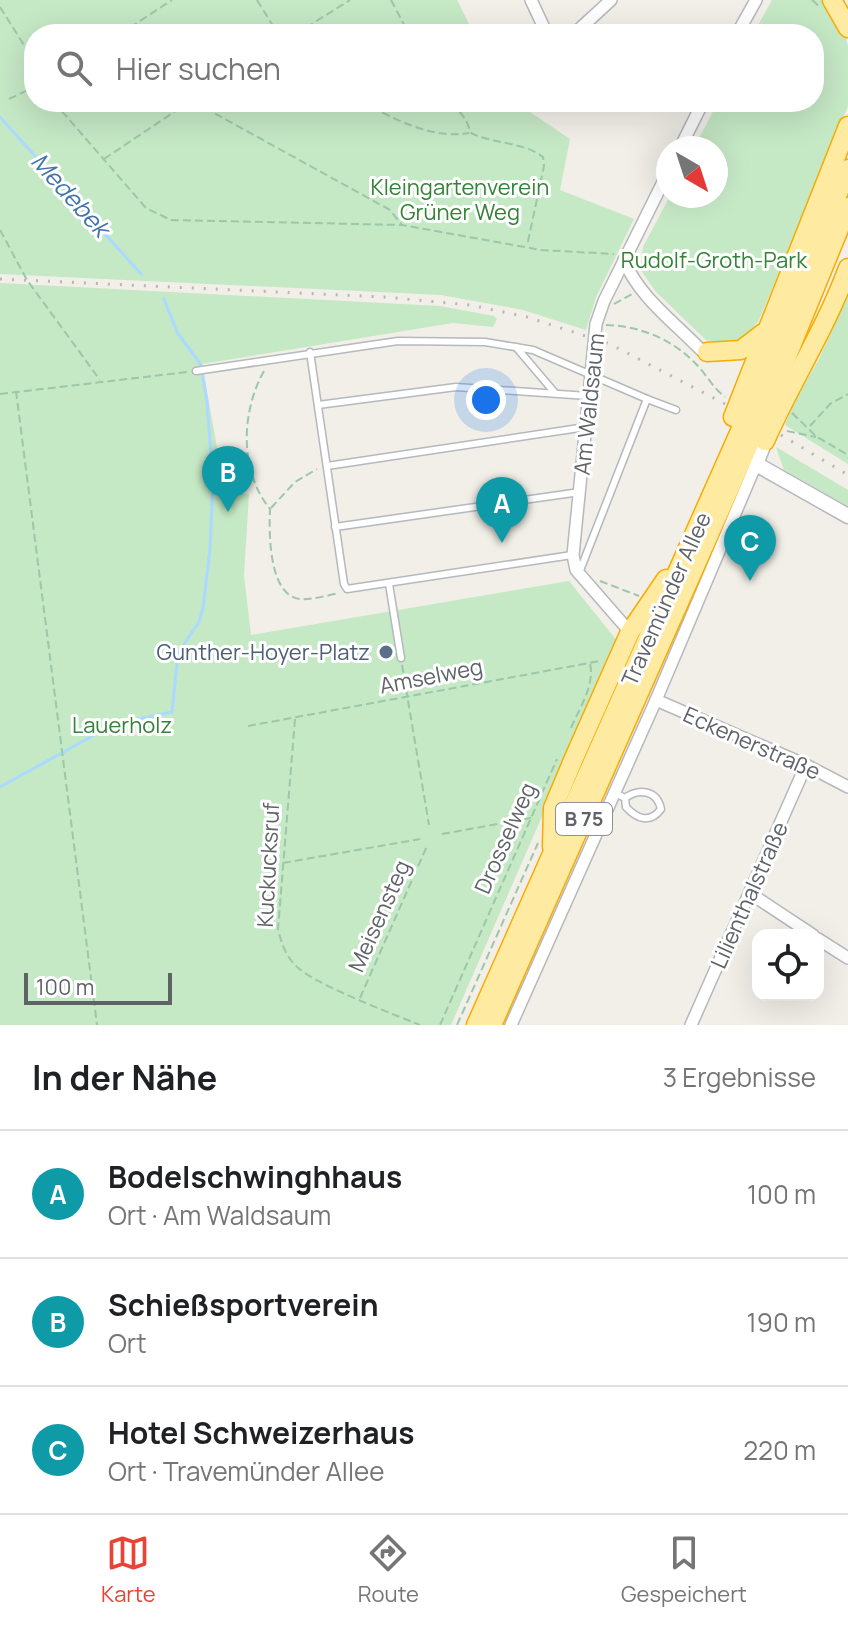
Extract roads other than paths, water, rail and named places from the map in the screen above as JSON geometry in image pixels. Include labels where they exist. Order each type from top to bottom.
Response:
[{"type":"highway","points":[[832,0],[848,28]]},
{"type":"highway","name":"B 75","points":[[693,537],[716,463],[848,126]]},
{"type":"highway","name":"Travemünder Allee","points":[[476,1025],[764,375],[848,169]]},
{"type":"highway","name":"Travemünder Allee","points":[[492,1025],[774,388],[848,207]]},
{"type":"highway","points":[[765,441],[781,404],[824,326],[848,267]]},
{"type":"highway","name":"B 75","points":[[774,388],[848,267]]},
{"type":"highway","points":[[707,352],[741,350],[756,341],[770,325]]},
{"type":"highway","points":[[551,856],[553,808],[630,632],[693,537]]},
{"type":"street","points":[[531,0],[542,24]]},
{"type":"street","points":[[585,24],[611,0]]},
{"type":"street","points":[[743,24],[756,0]]},
{"type":"street","points":[[685,136],[695,112]]},
{"type":"street","name":"Am Waldsaum","points":[[630,632],[579,573],[573,555],[598,319],[656,197]]},
{"type":"street","points":[[626,258],[631,276],[640,289],[701,350],[707,352]]},
{"type":"street","name":"Travemünder Allee","points":[[511,1025],[620,796],[656,700],[765,441]]},
{"type":"street","points":[[756,464],[848,516]]},
{"type":"street","name":"Eckenerstraße","points":[[656,700],[806,765],[848,787]]},
{"type":"street","name":"Lilienthalstraße","points":[[691,1025],[806,765]]},
{"type":"street","points":[[751,894],[804,929]]},
{"type":"street","points":[[824,943],[848,958]]},
{"type":"lane","points":[[196,371],[310,352],[414,340],[514,345],[533,350],[676,410]]},
{"type":"lane","points":[[514,345],[556,394]]},
{"type":"lane","points":[[310,352],[347,589],[573,555]]},
{"type":"lane","points":[[318,405],[456,387],[588,396]]},
{"type":"lane","points":[[579,573],[647,399]]},
{"type":"lane","points":[[327,466],[586,427]]},
{"type":"lane","points":[[335,527],[580,492]]},
{"type":"lane","points":[[389,584],[401,658]]},
{"type":"lane","points":[[632,792],[650,793],[659,801],[661,809],[647,820],[639,818],[626,807],[620,796],[632,792]]},
{"type":"waterway","name":"Medebek","points":[[0,117],[141,274]]},
{"type":"waterway","name":"Medebek","points":[[164,299],[177,332],[201,365]]},
{"type":"waterway","name":"Medebek","points":[[0,787],[114,724],[172,712],[178,653],[199,622],[210,549],[213,480],[202,371]]},
{"type":"railway","points":[[0,279],[384,297],[470,305],[527,317],[610,344],[727,405]]},
{"type":"railway","points":[[781,435],[848,475]]},
{"type":"place","name":"Schießsportverein","points":[[228,512]]},
{"type":"place","name":"Bodelschwinghhaus","points":[[502,543]]},
{"type":"place","name":"Hotel Schweizerhaus","points":[[750,581]]},
{"type":"place","name":"Gunther-Hoyer-Platz","points":[[386,652]]},
{"type":"park label","name":"Kleingartenverein Grüner Weg","points":[[460,200]]},
{"type":"park label","name":"Rudolf-Groth-Park","points":[[714,260]]},
{"type":"park label","name":"Lauerholz","points":[[122,725]]}]
